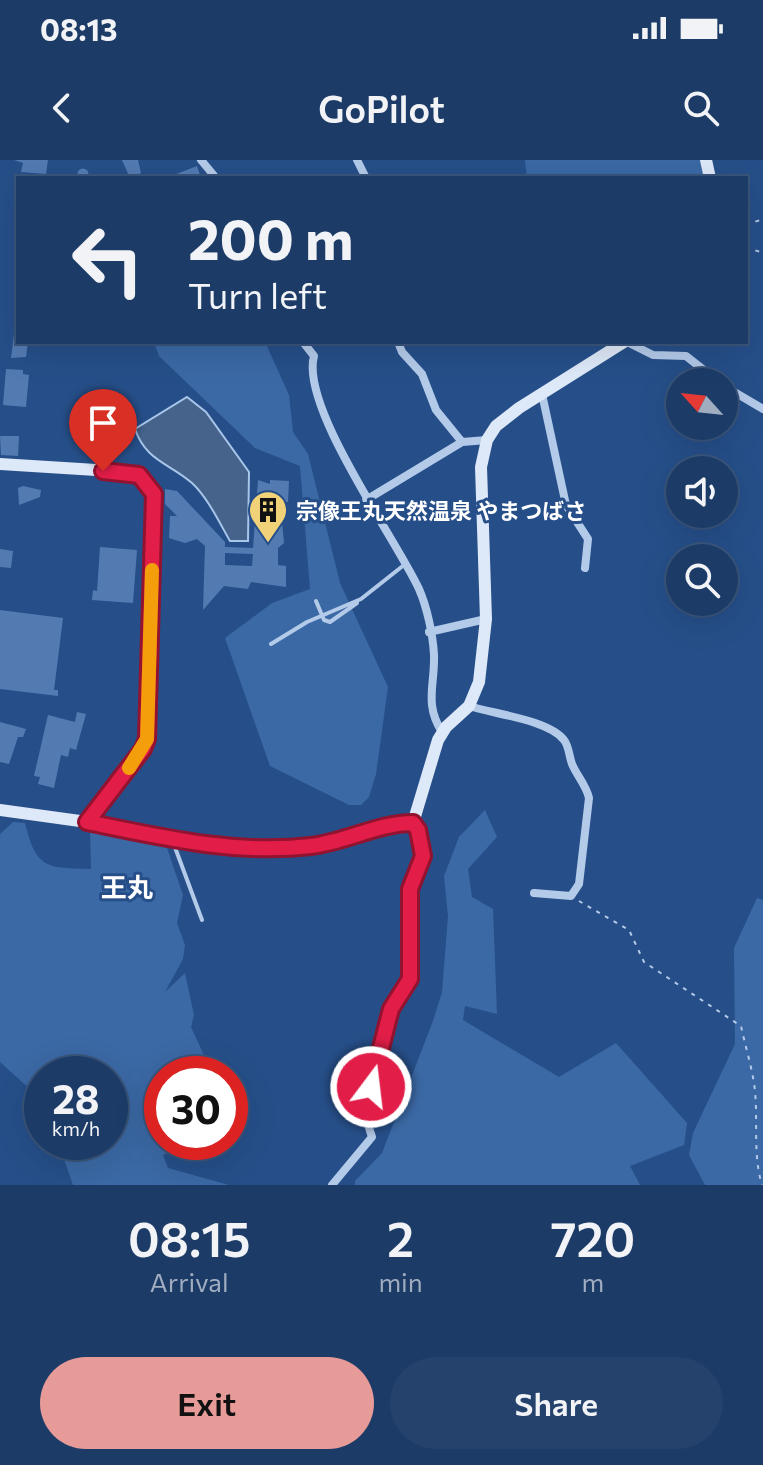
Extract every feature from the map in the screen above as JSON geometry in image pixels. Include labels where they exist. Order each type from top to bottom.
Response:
[{"type":"street","points":[[201,160],[214,176]]},
{"type":"street","points":[[305,344],[314,356],[312,380],[366,500],[421,596],[434,658],[430,708],[442,732]]},
{"type":"street","points":[[399,344],[422,374],[436,410],[462,442]]},
{"type":"street","points":[[413,823],[442,732],[469,706],[479,682],[486,619],[481,467],[487,440],[496,426],[623,344]]},
{"type":"street","points":[[630,344],[653,355],[676,353],[686,356],[701,368]]},
{"type":"street","points":[[542,394],[566,505],[588,539],[585,568]]},
{"type":"street","points":[[738,394],[763,409]]},
{"type":"street","points":[[366,500],[462,442],[487,440]]},
{"type":"street","points":[[0,464],[128,472],[146,480],[154,494],[147,739],[143,749],[87,822]]},
{"type":"street","points":[[429,632],[486,619]]},
{"type":"street","points":[[469,706],[545,725],[566,742],[589,798],[579,884],[571,896],[534,893]]},
{"type":"street","points":[[0,810],[87,822],[172,839],[271,849],[313,846],[413,823]]},
{"type":"street","points":[[332,1185],[372,1137],[364,1112],[391,1009],[410,979],[410,889],[423,856],[418,830],[413,823]]},
{"type":"lane","points":[[316,601],[324,620],[334,622],[404,565]]},
{"type":"lane","points":[[271,644],[361,599]]},
{"type":"lane","points":[[172,839],[202,920]]},
{"type":"lane","points":[[410,889],[419,894]]},
{"type":"path","points":[[571,896],[629,930],[644,962],[741,1026],[754,1083],[758,1137],[756,1164],[762,1185]]},
{"type":"shaded area","points":[[525,160],[708,160],[711,176],[527,176]]},
{"type":"shaded area","points":[[155,344],[266,344],[289,395],[293,432],[308,454],[340,583],[388,687],[376,774],[369,797],[361,805],[349,805],[270,766],[225,638],[272,603],[310,589],[300,466],[255,448],[159,356]]},
{"type":"shaded area","points":[[187,397],[206,412],[249,472],[248,541],[230,541],[198,489],[152,455],[135,429]]},
{"type":"shaded area","points":[[485,810],[497,837],[468,869],[472,897],[493,909],[497,1014],[465,1006],[463,1020],[559,1077],[616,1043],[687,1123],[684,1145],[630,1166],[640,1185],[355,1185],[355,1181],[382,1153],[433,1021],[442,992],[448,916],[444,876],[459,837]]},
{"type":"shaded area","points":[[13,822],[25,823],[39,858],[64,868],[91,869],[90,830],[166,845],[183,895],[177,923],[185,945],[183,959],[165,992],[185,973],[194,1015],[191,1027],[204,1056],[144,1056],[144,1160],[165,1160],[168,1168],[229,1185],[73,1185],[64,1160],[128,1160],[128,1056],[24,1056],[24,1084],[0,1062],[0,834]]},
{"type":"shaded area","points":[[757,898],[763,900],[763,1185],[705,1185],[689,1155],[693,1133],[735,1044],[734,948]]},
{"type":"building","points":[[14,160],[48,160],[46,174],[21,172],[23,163]]},
{"type":"building","points":[[122,160],[138,160],[141,173],[129,176]]},
{"type":"building","points":[[197,166],[200,176],[171,176]]},
{"type":"building","points":[[79,170],[87,170],[88,176],[78,176]]},
{"type":"building","points":[[16,318],[16,344],[28,344],[26,357],[11,358]]},
{"type":"building","points":[[6,369],[23,370],[23,374],[29,375],[26,407],[3,405]]},
{"type":"building","points":[[0,436],[19,436],[18,456],[1,455]]},
{"type":"building","name":"宗像王丸天然温泉 やまつばさ","points":[[258,480],[270,484],[270,480],[289,481],[288,502],[280,501],[284,543],[278,548],[278,565],[286,566],[286,587],[251,582],[248,589],[224,586],[203,610],[205,546],[197,539],[185,543],[169,538],[170,516],[177,516],[165,504],[165,489],[177,491],[225,542],[225,547],[253,548]],"holes":[[[225,553],[253,554],[252,566],[225,565]]]},
{"type":"building","points":[[23,486],[41,490],[40,497],[19,505],[18,488]]},
{"type":"building","points":[[100,547],[137,550],[133,603],[92,600],[93,590],[97,591]]},
{"type":"building","points":[[0,549],[13,551],[11,568],[0,567]]},
{"type":"building","points":[[0,610],[63,618],[54,690],[58,690],[58,696],[0,689]]},
{"type":"building","points":[[77,712],[86,714],[76,750],[70,748],[68,757],[61,755],[54,788],[38,784],[40,777],[34,776],[48,715],[75,722]]},
{"type":"building","points":[[0,722],[26,729],[23,737],[18,737],[9,764],[0,762]]},
{"type":"slow traffic","points":[[129,768],[147,739],[152,570]]},
{"type":"place","name":"宗像王丸天然温泉 やまつばさ","points":[[268,544]]},
{"type":"district","name":"王丸","points":[[127,886]]},
{"type":"route","points":[[103,471],[139,475],[152,487],[154,494],[147,739],[146,745],[87,822],[189,842],[271,849],[313,846],[402,823],[413,823],[418,830],[423,856],[410,889],[410,979],[391,1009],[371,1087]]}]
